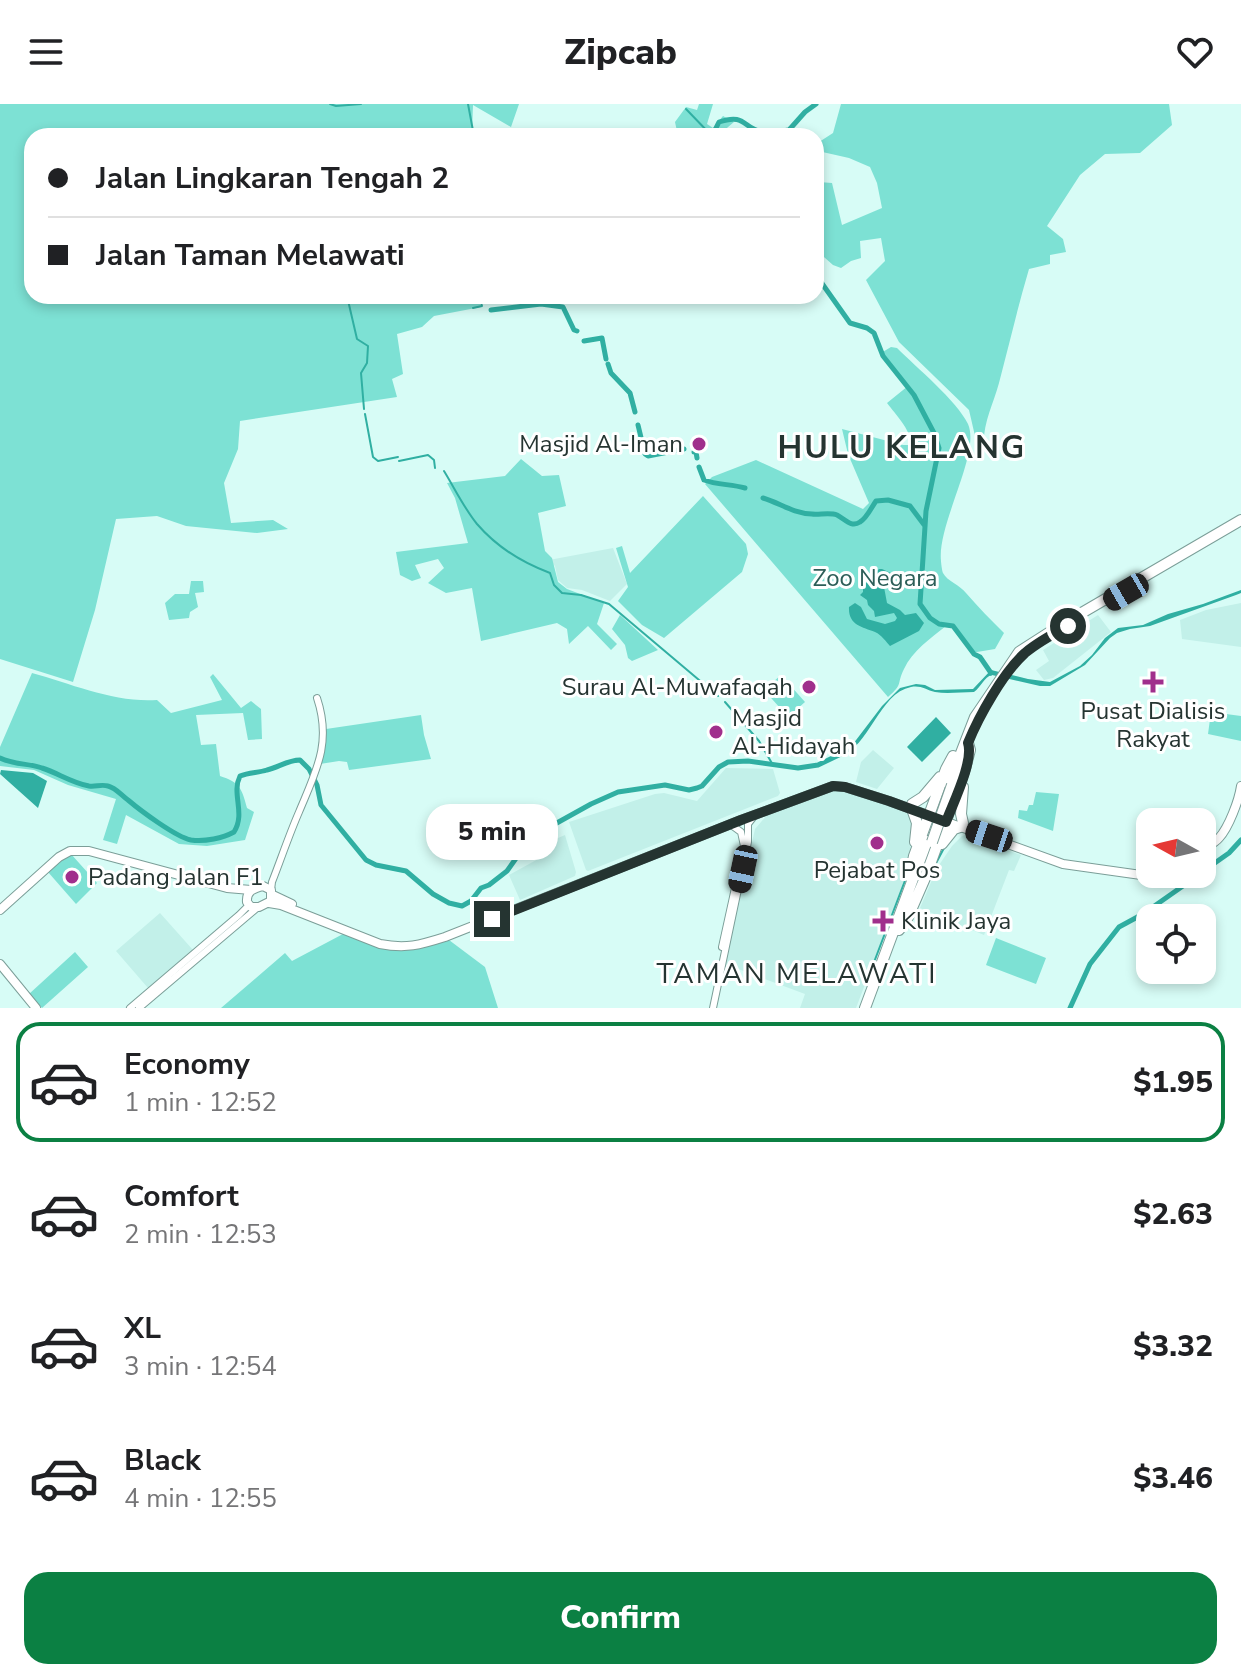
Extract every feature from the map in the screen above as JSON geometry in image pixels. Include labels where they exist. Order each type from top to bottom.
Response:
[{"type":"highway","points":[[1003,675],[1013,649],[1022,641],[1052,625],[1061,625],[1241,523]]},
{"type":"highway","points":[[868,1008],[975,717],[1003,675],[1042,641],[1241,523]]},
{"type":"highway","points":[[914,856],[947,819],[970,750],[966,742]]},
{"type":"highway","points":[[932,858],[930,813],[946,769],[956,750],[966,742]]},
{"type":"highway","points":[[911,886],[917,823],[912,806],[946,769]]},
{"type":"highway","points":[[899,930],[908,917],[932,858],[948,834],[961,825],[965,769]]},
{"type":"highway","points":[[935,799],[939,807],[945,809],[955,797]]},
{"type":"highway","points":[[868,1008],[930,838]]},
{"type":"main road","points":[[227,888],[269,894],[381,940],[415,942],[463,926],[827,782],[840,781],[869,788],[1063,864],[1136,874]]},
{"type":"main road","points":[[269,894],[281,905],[380,944],[416,947],[633,864],[758,813],[788,797],[840,786],[861,797],[875,796],[912,806]]},
{"type":"main road","points":[[1216,840],[1237,803],[1241,786]]},
{"type":"main road","points":[[0,910],[59,857],[70,851],[105,854],[227,888],[240,893],[250,904]]},
{"type":"main road","points":[[250,904],[247,895],[251,890]]},
{"type":"main road","points":[[250,904],[269,894]]},
{"type":"main road","points":[[0,964],[36,1008]]},
{"type":"street","points":[[269,894],[272,872],[316,762],[320,743],[314,698]]},
{"type":"street","points":[[711,1008],[738,902],[748,824],[758,813]]},
{"type":"street","points":[[711,1008],[744,846],[741,832],[730,824]]},
{"type":"street","points":[[130,1008],[250,904]]},
{"type":"street","points":[[139,1008],[250,904]]},
{"type":"shaded area","points":[[613,548],[627,584],[610,601],[582,590],[567,588],[558,580],[555,566],[549,560]]},
{"type":"shaded area","points":[[1241,603],[1241,647],[1182,639],[1180,620],[1206,610]]},
{"type":"shaded area","points":[[1098,615],[1111,632],[1053,678],[1044,680],[1036,670],[1049,661],[1043,650]]},
{"type":"shaded area","points":[[873,750],[894,768],[877,789],[856,782],[861,762]]},
{"type":"shaded area","points":[[726,768],[773,769],[780,793],[586,870],[569,822],[655,794],[664,793],[697,801]]},
{"type":"shaded area","points":[[840,789],[908,810],[915,819],[906,877],[856,1008],[800,1008],[805,994],[725,964],[755,829],[768,814]]},
{"type":"shaded area","points":[[565,835],[575,876],[520,900],[509,875],[540,858],[544,844]]},
{"type":"shaded area","points":[[966,835],[1021,855],[1014,871],[1009,870],[984,935],[920,908],[937,868],[952,846]]},
{"type":"shaded area","points":[[160,913],[193,950],[148,988],[116,951]]},
{"type":"green space","points":[[0,104],[519,104],[511,127],[473,105],[472,128],[24,128],[24,304],[480,304],[481,307],[434,316],[422,327],[397,334],[403,374],[392,379],[397,397],[240,421],[238,449],[224,483],[231,523],[273,520],[288,529],[257,533],[186,526],[157,516],[116,519],[95,610],[73,682],[0,659]]},
{"type":"green space","points":[[699,104],[713,104],[707,124],[713,128],[676,128],[675,122],[686,107],[697,110]]},
{"type":"green space","points":[[841,104],[1169,104],[1172,125],[1140,153],[1105,154],[1080,175],[1047,226],[1063,239],[1066,252],[1050,255],[1050,264],[1029,269],[986,423],[984,448],[975,449],[969,410],[899,342],[866,280],[885,261],[881,238],[860,241],[861,258],[841,268],[824,257],[824,182],[832,183],[842,225],[882,208],[870,167],[824,152],[824,139],[833,133]]},
{"type":"green space","points":[[723,116],[734,122],[727,128],[713,128]]},
{"type":"green space","name":"Zoo Negara","points":[[891,347],[897,348],[936,384],[968,424],[969,452],[945,528],[942,569],[945,576],[963,590],[1004,633],[995,649],[971,653],[952,628],[946,626],[912,656],[898,686],[888,697],[705,484],[712,477],[756,460],[863,509],[869,503],[848,454],[842,429],[903,445],[911,443],[905,427],[887,403],[908,386],[881,353]]},
{"type":"green space","points":[[521,459],[542,476],[559,475],[566,506],[538,513],[545,551],[552,558],[558,582],[567,589],[604,603],[597,624],[617,644],[611,650],[588,626],[569,644],[567,629],[557,623],[481,641],[472,588],[446,593],[428,583],[444,568],[438,559],[415,565],[421,578],[412,581],[400,575],[396,552],[468,543],[455,498],[447,483],[505,476]]},
{"type":"green space","points":[[703,496],[746,544],[748,554],[742,572],[664,638],[642,625],[618,601],[628,587],[616,548],[622,546],[630,573]]},
{"type":"green space","points":[[191,581],[203,581],[204,592],[195,593],[198,607],[190,612],[189,618],[169,620],[165,603],[175,594],[189,594]]},
{"type":"green space","points":[[620,615],[658,650],[632,661],[628,658],[625,645],[612,629]]},
{"type":"green space","points":[[32,673],[110,696],[157,700],[171,713],[222,700],[210,677],[213,674],[241,708],[251,701],[261,709],[262,739],[248,740],[243,713],[196,715],[201,745],[216,744],[220,776],[239,787],[247,808],[254,812],[245,840],[207,846],[179,844],[126,815],[117,844],[103,840],[116,799],[68,785],[34,770],[0,766],[0,747]]},
{"type":"green space","points":[[781,675],[805,702],[788,717],[764,690]]},
{"type":"green space","points":[[1211,712],[1241,716],[1241,741],[1208,734]]},
{"type":"green space","points":[[421,715],[431,759],[349,770],[347,762],[320,764],[326,729]]},
{"type":"green space","points":[[1036,792],[1059,794],[1053,831],[1018,818],[1019,810],[1027,811],[1029,805],[1033,805]]},
{"type":"green space","name":"Padang Jalan F1","points":[[71,854],[97,883],[76,904],[48,872]]},
{"type":"green space","points":[[343,934],[392,949],[413,950],[449,940],[485,967],[498,1008],[221,1008],[285,953],[292,961]]},
{"type":"green space","points":[[996,938],[1046,958],[1036,984],[986,965]]},
{"type":"green space","points":[[75,952],[88,967],[42,1008],[29,994]]},
{"type":"water","points":[[879,569],[893,574],[893,577],[884,579],[887,603],[905,615],[916,613],[924,623],[919,631],[890,646],[877,633],[857,624],[849,613],[849,607],[855,603],[867,619],[885,624],[895,621],[894,613],[875,617],[867,600],[860,595],[863,583],[877,582],[876,572]]},
{"type":"water","points":[[1241,590],[1236,595],[1150,626],[1117,633],[1085,665],[1050,686],[992,675],[974,692],[940,693],[921,687],[900,691],[882,709],[859,743],[839,757],[837,755],[850,748],[882,706],[900,688],[916,684],[935,690],[973,689],[991,670],[1050,682],[1080,666],[1118,628],[1143,625]]},
{"type":"water","points":[[936,717],[951,733],[922,762],[907,747]]},
{"type":"water","points":[[1,770],[33,773],[47,781],[38,808],[0,774]]},
{"type":"waterway","points":[[330,104],[361,104]]},
{"type":"waterway","points":[[468,104],[472,128]]},
{"type":"waterway","points":[[791,128],[816,104]]},
{"type":"waterway","points":[[686,109],[704,128]]},
{"type":"waterway","points":[[716,128],[719,122],[734,119],[753,128]]},
{"type":"waterway","points":[[824,286],[850,323],[874,333],[883,356],[914,395],[934,433],[939,448],[926,511],[920,604],[930,618],[939,624],[953,626],[991,673]]},
{"type":"waterway","points":[[349,304],[357,339],[368,346],[367,363],[361,373],[364,409]]},
{"type":"waterway","points":[[473,308],[481,304]]},
{"type":"waterway","points":[[491,310],[541,304],[563,307],[577,331]]},
{"type":"waterway","points":[[584,341],[602,338],[606,359]]},
{"type":"waterway","points":[[608,364],[611,373],[630,393],[635,412]]},
{"type":"waterway","points":[[365,414],[373,457],[378,461],[398,457]]},
{"type":"waterway","points":[[638,425],[648,456],[684,449]]},
{"type":"waterway","points":[[694,452],[697,458]]},
{"type":"waterway","points":[[399,461],[428,455],[434,460],[435,468]]},
{"type":"waterway","points":[[699,467],[704,480],[745,488]]},
{"type":"waterway","points":[[444,471],[472,518],[501,547],[550,573],[554,585],[562,593],[609,604],[718,696]]},
{"type":"waterway","points":[[763,498],[798,512],[834,514],[854,524],[865,518],[876,501],[888,500],[910,506],[925,526]]},
{"type":"waterway","points":[[725,702],[759,741],[773,765]]},
{"type":"waterway","points":[[0,758],[42,768],[83,785],[111,787],[168,829],[191,840],[214,839],[234,832],[239,818],[237,790],[240,776],[300,760],[317,785],[321,805],[366,860],[406,871],[433,894],[462,906],[471,901],[481,888],[507,871],[524,847],[537,845],[555,824],[618,792],[665,785],[689,790],[697,788],[728,762],[748,761],[798,768],[818,765],[843,753]]},
{"type":"waterway","points":[[1216,862],[1241,840]]},
{"type":"waterway","points":[[934,867],[944,848]]},
{"type":"waterway","points":[[868,978],[906,878]]},
{"type":"waterway","points":[[1070,1008],[1090,964],[1119,927],[1180,888]]},
{"type":"place","name":"Masjid Al-Iman","points":[[699,444]]},
{"type":"place","name":"Pusat Dialisis Rakyat","points":[[1153,682]]},
{"type":"place","name":"Surau Al-Muwafaqah","points":[[809,687]]},
{"type":"place","name":"Masjid Al-Hidayah","points":[[716,732]]},
{"type":"place","name":"Pejabat Pos","points":[[877,843]]},
{"type":"place","name":"Padang Jalan F1","points":[[72,877]]},
{"type":"place","name":"Klinik Jaya","points":[[883,921]]},
{"type":"district","name":"HULU KELANG","points":[[902,447]]},
{"type":"district","name":"TAMAN MELAWATI","points":[[797,974]]},
{"type":"route","points":[[492,919],[833,786],[889,801],[946,822],[965,769],[970,750],[968,743],[981,715],[1019,659],[1068,626]]}]
